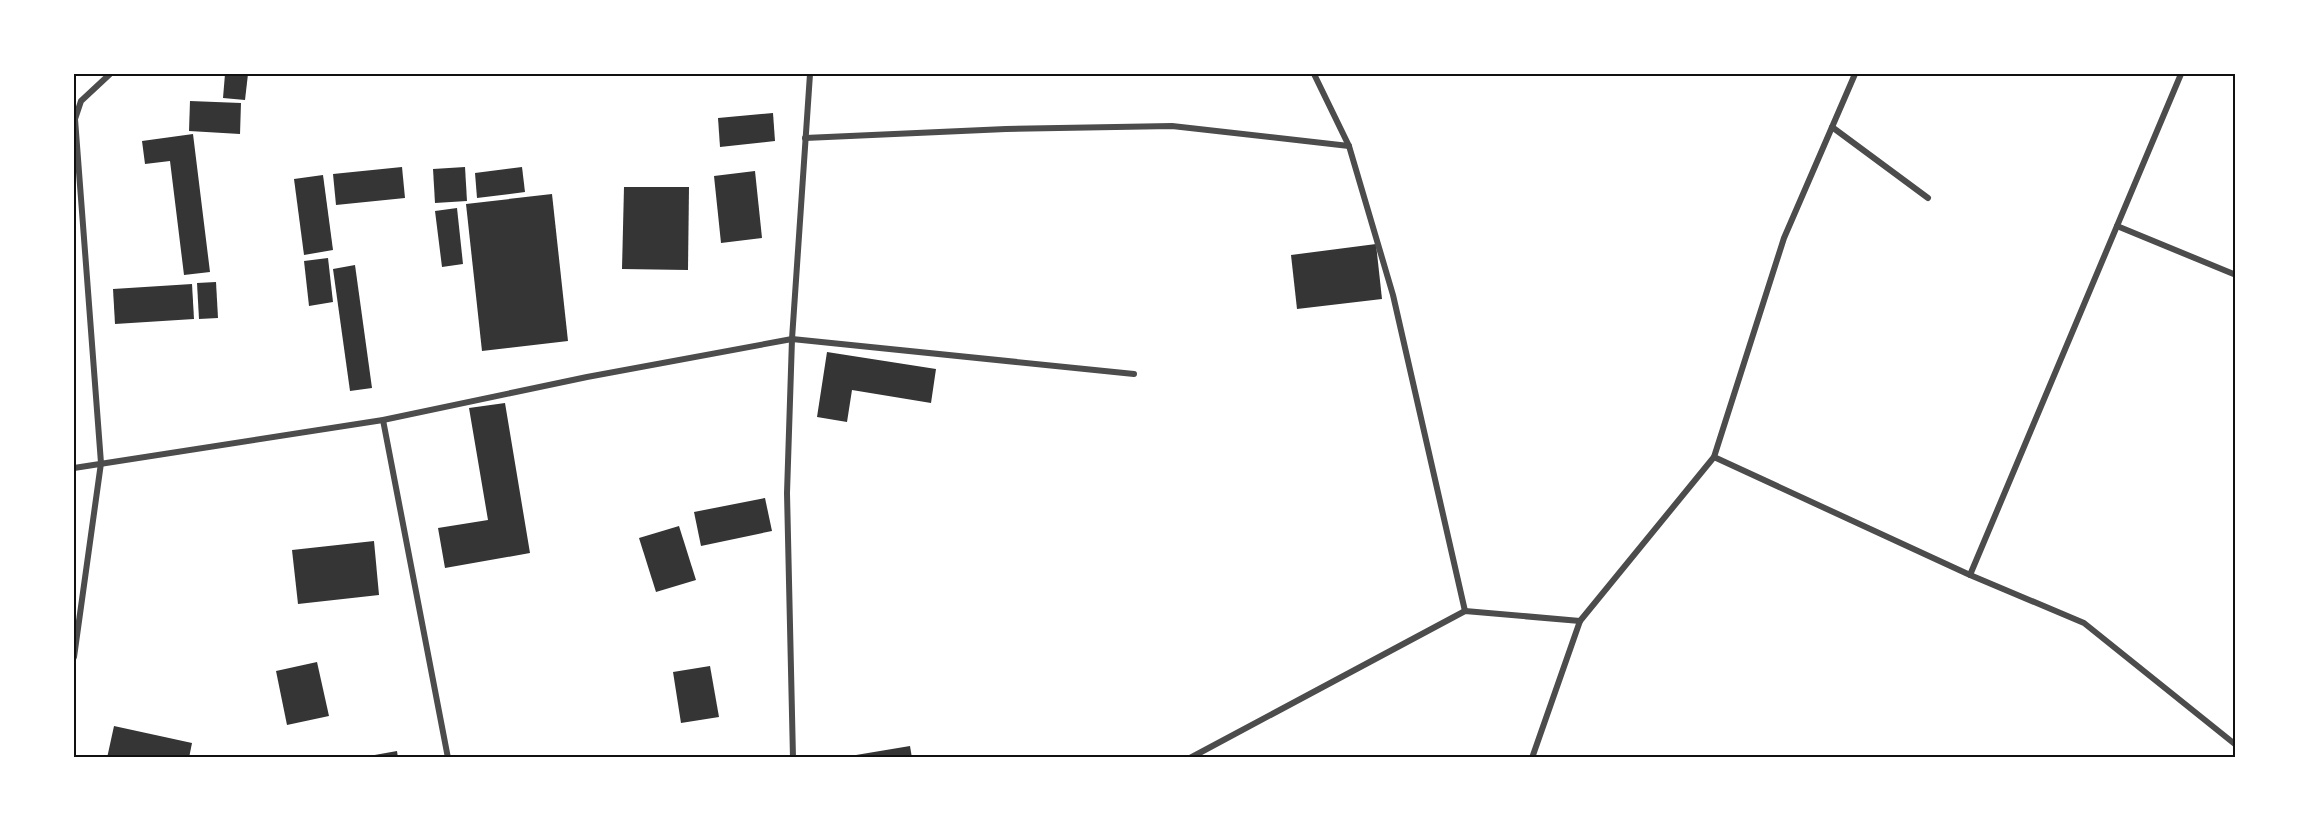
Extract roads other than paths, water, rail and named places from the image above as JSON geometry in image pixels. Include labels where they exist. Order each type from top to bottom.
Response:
[{"type":"street","points":[[74,657],[101,463],[75,119],[81,101],[111,74]]},
{"type":"street","points":[[793,758],[787,493],[792,339],[810,74]]},
{"type":"street","points":[[1314,74],[1349,146],[1393,295],[1465,611]]},
{"type":"street","points":[[1532,758],[1580,621],[1714,457],[1784,238],[1855,74]]},
{"type":"street","points":[[1970,575],[2181,74]]},
{"type":"street","points":[[805,138],[1006,129],[1172,126],[1349,146]]},
{"type":"street","points":[[1832,127],[1928,198]]},
{"type":"street","points":[[2117,226],[2235,275]]},
{"type":"street","points":[[74,468],[383,420],[587,377],[792,339],[1134,374]]},
{"type":"street","points":[[383,420],[448,758]]},
{"type":"street","points":[[1714,457],[1970,575],[2084,623],[2235,745]]},
{"type":"street","points":[[1190,758],[1465,611],[1580,621]]}]
